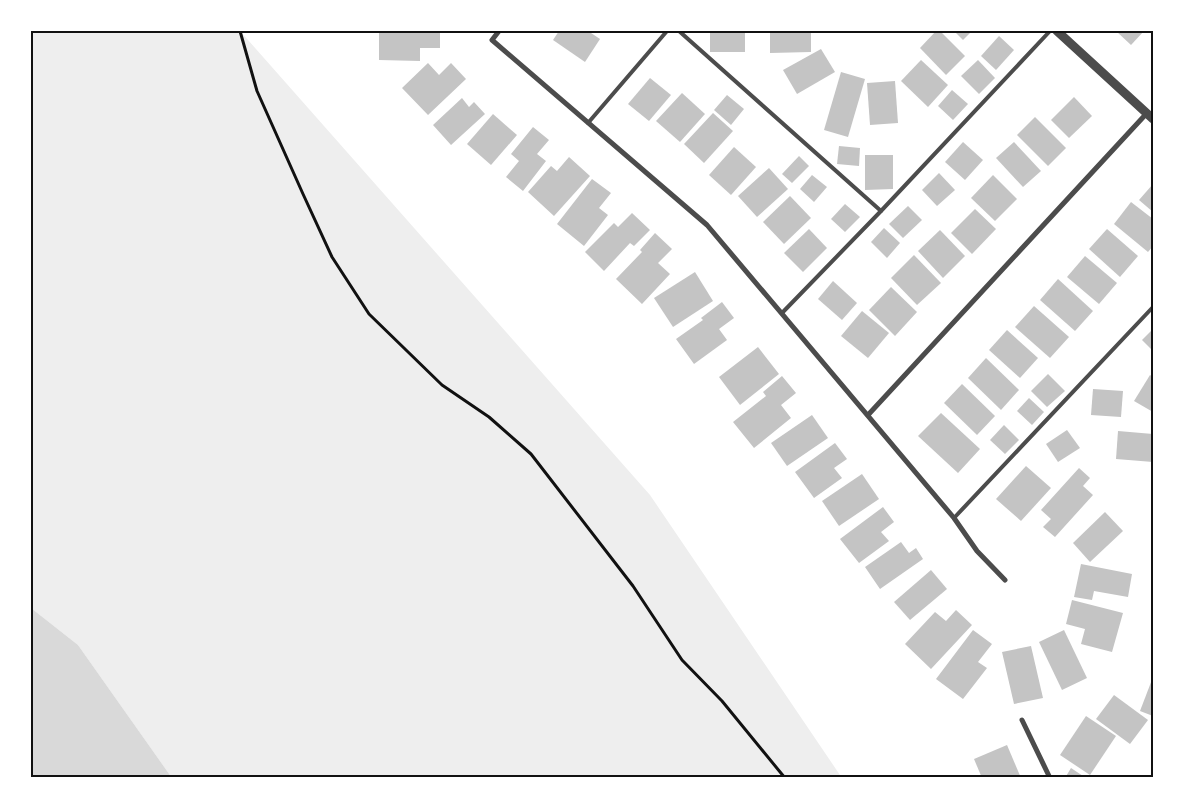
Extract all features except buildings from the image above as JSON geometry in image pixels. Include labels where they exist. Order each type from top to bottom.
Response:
[{"type":"street","points":[[499,31],[492,40],[707,225],[954,518],[977,551],[1005,580]]},
{"type":"street","points":[[868,415],[1150,116],[1057,31]]},
{"type":"street","points":[[1022,720],[1050,778]]},
{"type":"lane","points":[[588,123],[667,31]]},
{"type":"lane","points":[[678,31],[882,210]]},
{"type":"lane","points":[[782,313],[882,210],[1050,31]]},
{"type":"lane","points":[[954,518],[1153,306]]},
{"type":"path","points":[[240,31],[257,91],[332,258],[369,314],[442,384],[489,417],[531,454],[633,586],[682,660],[722,701],[784,778]]},
{"type":"shaded area","points":[[31,31],[240,31],[650,495],[842,778],[172,778],[78,645],[31,608]]},
{"type":"shaded area","points":[[31,608],[78,645],[172,778],[31,778]]}]
